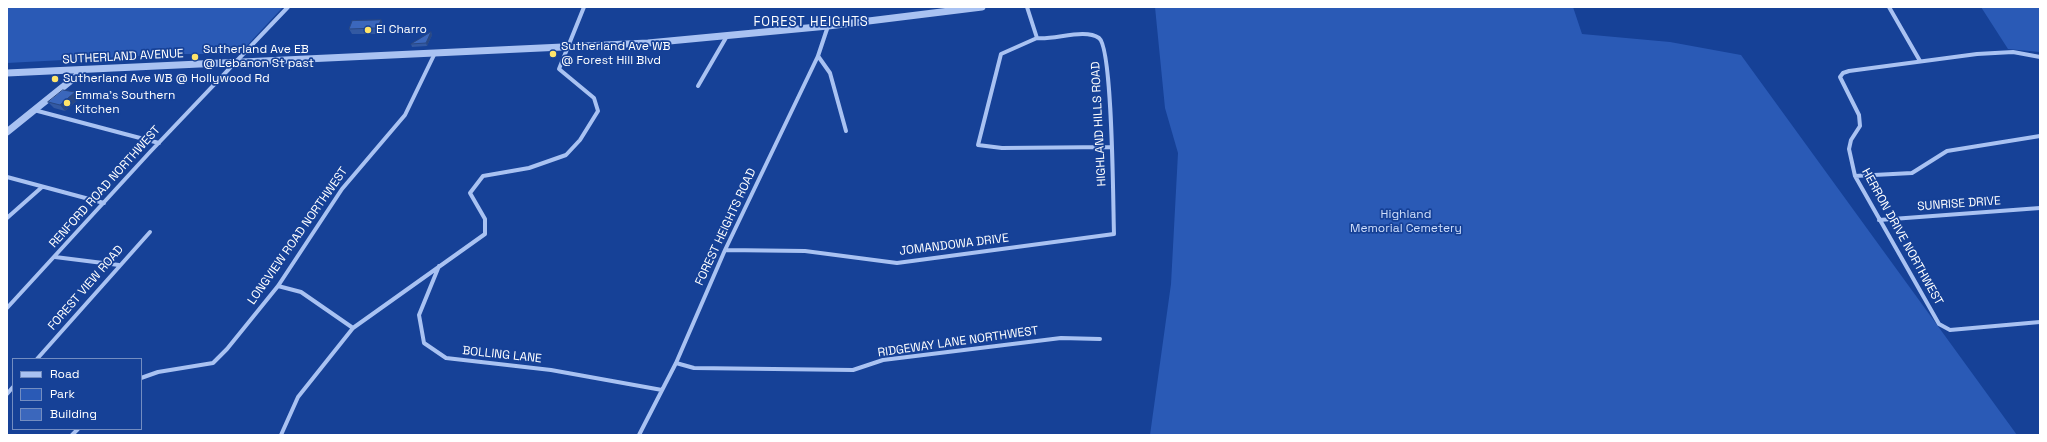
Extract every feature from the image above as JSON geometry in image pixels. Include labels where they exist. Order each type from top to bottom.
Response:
[{"type":"street","name":"RENFORD ROAD NORTHWEST","points":[[7,308],[159,142],[288,7]]},
{"type":"street","points":[[281,435],[298,397],[353,328],[485,234],[485,220],[470,193],[483,176],[529,168],[566,155],[584,134],[598,111],[594,98],[559,69],[584,7]]},
{"type":"street","name":"SUTHERLAND AVENUE","points":[[7,73],[648,43],[828,26],[982,7]]},
{"type":"street","points":[[1027,7],[1037,38],[1002,54],[978,145],[1002,148],[1110,147]]},
{"type":"street","points":[[1889,7],[1920,61]]},
{"type":"street","name":"FOREST HEIGHTS ROAD","points":[[640,435],[676,363],[725,250],[818,56],[828,26]]},
{"type":"street","name":"HIGHLAND HILLS ROAD","points":[[1037,38],[1049,40],[1090,34],[1101,39],[1105,49],[1109,79],[1114,234]]},
{"type":"street","points":[[698,86],[727,36]]},
{"type":"street","name":"HERRON DRIVE NORTHWEST","points":[[2040,57],[2024,53],[1997,52],[1849,71],[1840,76],[1856,103],[1860,123],[1848,151],[1849,161],[1855,176],[1879,220],[1939,324],[1950,330],[2040,322]]},
{"type":"street","name":"LONGVIEW ROAD NORTHWEST","points":[[142,378],[158,372],[213,362],[227,349],[278,286],[342,189],[405,115],[435,53]]},
{"type":"street","points":[[818,56],[830,72],[846,131]]},
{"type":"street","points":[[7,132],[84,70]]},
{"type":"street","points":[[34,110],[159,142]]},
{"type":"street","points":[[1855,176],[1912,173],[1947,151],[2040,136]]},
{"type":"street","points":[[7,177],[104,203]]},
{"type":"street","points":[[7,218],[42,187]]},
{"type":"street","name":"SUNRISE DRIVE","points":[[1879,220],[2040,208]]},
{"type":"street","name":"FOREST VIEW ROAD","points":[[38,358],[119,265],[150,232]]},
{"type":"street","name":"JOMANDOWA DRIVE","points":[[725,250],[805,250],[897,263],[1114,234]]},
{"type":"street","points":[[55,257],[119,265]]},
{"type":"street","name":"BOLLING LANE","points":[[439,266],[419,315],[424,344],[446,358],[551,370],[662,390]]},
{"type":"street","points":[[278,286],[301,292],[353,328]]},
{"type":"street","name":"RIDGEWAY LANE NORTHWEST","points":[[676,363],[694,368],[853,370],[883,360],[1061,338],[1100,339]]},
{"type":"green space","points":[[7,7],[283,7],[239,54],[176,54],[7,63]]},
{"type":"green space","name":"Highland Memorial Cemetery","points":[[1155,7],[1573,7],[1582,34],[1670,42],[1741,55],[2017,435],[1150,435],[1171,284],[1178,153],[1165,108]]},
{"type":"green space","points":[[1981,7],[2040,7],[2040,52],[2008,49]]},
{"type":"building","points":[[381,20],[377,28],[349,29],[352,21]]},
{"type":"building","points":[[431,32],[426,43],[411,44]]},
{"type":"building","points":[[63,90],[75,92],[60,105],[48,102]]},
{"type":"place","name":"El Charro","points":[[368,30]]},
{"type":"place","name":"Sutherland Ave WB @ Forest Hill Blvd","points":[[553,54]]},
{"type":"place","name":"Sutherland Ave EB @ Lebanon St past","points":[[195,57]]},
{"type":"place","name":"Sutherland Ave WB @ Hollywood Rd","points":[[55,79]]},
{"type":"place","name":"Emma's Southern Kitchen","points":[[67,103]]},
{"type":"district","name":"FOREST HEIGHTS","points":[[811,22]]}]
